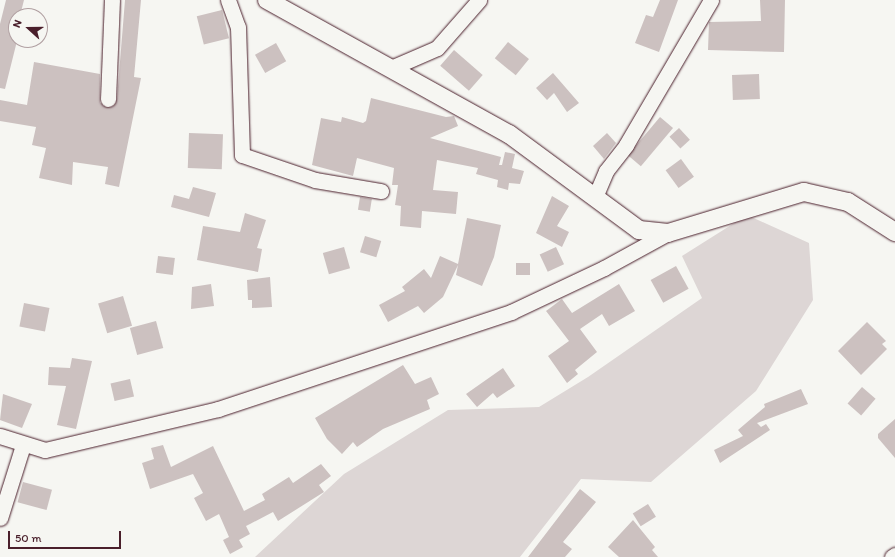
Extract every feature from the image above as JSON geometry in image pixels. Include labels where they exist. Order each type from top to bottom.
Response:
[{"type":"main road","points":[[267,0],[509,134],[639,230],[668,233],[804,192],[848,202],[895,232]]},
{"type":"street","points":[[108,99],[112,0]]},
{"type":"street","points":[[228,0],[238,27],[242,155],[315,180],[381,191]]},
{"type":"street","points":[[391,68],[437,48],[479,0]]},
{"type":"street","points":[[595,197],[606,171],[626,145],[711,0]]},
{"type":"street","points":[[0,436],[23,446],[45,450],[83,444],[262,395],[517,309],[668,233]]},
{"type":"street","points":[[0,518],[23,446]]},
{"type":"shaded area","points":[[747,215],[809,243],[813,300],[756,391],[651,482],[581,479],[520,557],[255,557],[344,474],[448,410],[539,407],[588,377],[702,298],[682,256]]},
{"type":"building","points":[[6,0],[24,0],[22,8],[8,8],[8,48],[15,48],[5,89],[0,88],[0,24]]},
{"type":"building","points":[[125,0],[141,0],[134,77],[141,78],[119,187],[105,184],[108,167],[73,162],[72,185],[39,178],[46,148],[32,145],[36,127],[0,121],[0,100],[27,105],[34,62],[100,74],[100,103],[112,107],[117,99]]},
{"type":"building","points":[[660,0],[678,0],[659,52],[635,43],[646,15],[653,17]]},
{"type":"building","points":[[760,0],[785,0],[784,52],[708,50],[709,22],[761,21]]},
{"type":"building","points":[[222,10],[229,38],[204,44],[197,16]]},
{"type":"building","points":[[508,42],[529,59],[516,75],[495,58]]},
{"type":"building","points":[[276,43],[286,61],[265,73],[255,55]]},
{"type":"building","points":[[454,50],[483,75],[469,91],[440,66]]},
{"type":"building","points":[[553,73],[579,103],[567,112],[554,93],[547,100],[536,88]]},
{"type":"building","points":[[759,74],[760,99],[733,100],[732,75]]},
{"type":"building","points":[[371,98],[446,117],[454,116],[458,126],[430,138],[501,157],[499,165],[502,165],[505,152],[515,154],[512,168],[524,171],[520,184],[509,183],[508,190],[497,187],[498,180],[476,174],[478,168],[437,160],[433,190],[458,192],[456,214],[422,211],[421,228],[400,226],[401,206],[395,205],[398,185],[392,185],[394,168],[357,158],[353,176],[312,165],[321,118],[341,122],[342,117],[363,123],[366,121]]},
{"type":"building","points":[[660,117],[673,128],[641,166],[628,155]]},
{"type":"building","points":[[679,128],[690,140],[680,149],[669,137]]},
{"type":"building","points":[[189,133],[223,134],[222,169],[188,168]]},
{"type":"building","points":[[607,133],[616,143],[604,159],[593,146]]},
{"type":"building","points":[[681,159],[694,177],[679,188],[666,170]]},
{"type":"building","points":[[193,187],[216,193],[209,217],[171,207],[174,195],[189,199]]},
{"type":"building","points":[[552,196],[569,206],[557,226],[569,232],[562,247],[536,233]]},
{"type":"building","points":[[360,197],[372,199],[370,212],[358,210]]},
{"type":"building","points":[[245,213],[266,220],[257,248],[262,249],[258,272],[197,260],[203,226],[240,232]]},
{"type":"building","points":[[467,218],[501,225],[494,257],[482,286],[456,275],[458,265],[443,297],[424,313],[418,306],[388,322],[379,305],[405,291],[402,287],[424,269],[431,278],[440,256],[458,264]]},
{"type":"building","points":[[365,236],[381,241],[376,257],[360,252]]},
{"type":"building","points":[[344,247],[350,268],[329,274],[323,253]]},
{"type":"building","points":[[556,247],[564,264],[548,272],[540,255]]},
{"type":"building","points":[[158,256],[175,258],[173,275],[156,273]]},
{"type":"building","points":[[516,263],[530,263],[530,275],[516,275]]},
{"type":"building","points":[[676,266],[689,289],[663,303],[651,280]]},
{"type":"building","points":[[270,277],[272,307],[252,308],[252,300],[248,300],[247,280]]},
{"type":"building","points":[[211,284],[214,306],[191,309],[192,287]]},
{"type":"building","points":[[619,284],[635,311],[609,326],[602,314],[580,329],[597,352],[575,370],[578,374],[567,383],[548,356],[569,341],[546,311],[562,299],[572,313]]},
{"type":"building","points":[[123,296],[132,326],[107,333],[98,304]]},
{"type":"building","points":[[24,303],[50,308],[45,332],[19,327]]},
{"type":"building","points":[[156,321],[163,348],[137,355],[130,328]]},
{"type":"building","points":[[867,322],[886,341],[882,344],[887,349],[861,375],[838,351]]},
{"type":"building","points":[[72,358],[92,361],[76,429],[57,425],[66,386],[48,385],[49,367],[70,368]]},
{"type":"building","points":[[403,365],[415,384],[431,377],[439,394],[427,400],[430,409],[383,429],[357,447],[353,442],[342,454],[327,439],[315,418]]},
{"type":"building","points":[[503,368],[515,386],[497,398],[493,393],[477,407],[466,394]]},
{"type":"building","points":[[130,379],[134,397],[115,401],[111,383]]},
{"type":"building","points":[[862,387],[876,399],[861,415],[848,404]]},
{"type":"building","points":[[801,389],[808,404],[757,423],[761,427],[766,424],[770,430],[720,463],[714,450],[743,436],[738,430],[765,407],[764,404]]},
{"type":"building","points":[[3,394],[32,404],[22,428],[0,420]]},
{"type":"building","points":[[895,419],[895,458],[878,438],[878,434]]},
{"type":"building","points":[[163,445],[171,467],[213,446],[244,511],[265,500],[262,494],[289,477],[293,483],[321,464],[331,476],[319,485],[324,492],[278,521],[273,512],[246,526],[250,534],[239,540],[243,547],[230,554],[223,540],[229,537],[219,514],[206,521],[194,498],[203,493],[193,474],[150,489],[142,463],[154,459],[151,448]]},
{"type":"building","points":[[23,482],[52,490],[47,510],[18,502]]},
{"type":"building","points":[[580,489],[596,502],[563,542],[572,549],[565,557],[528,557]]},
{"type":"building","points":[[648,504],[656,517],[641,526],[633,514]]},
{"type":"building","points":[[633,520],[655,547],[652,550],[658,557],[619,557],[608,547]]}]
